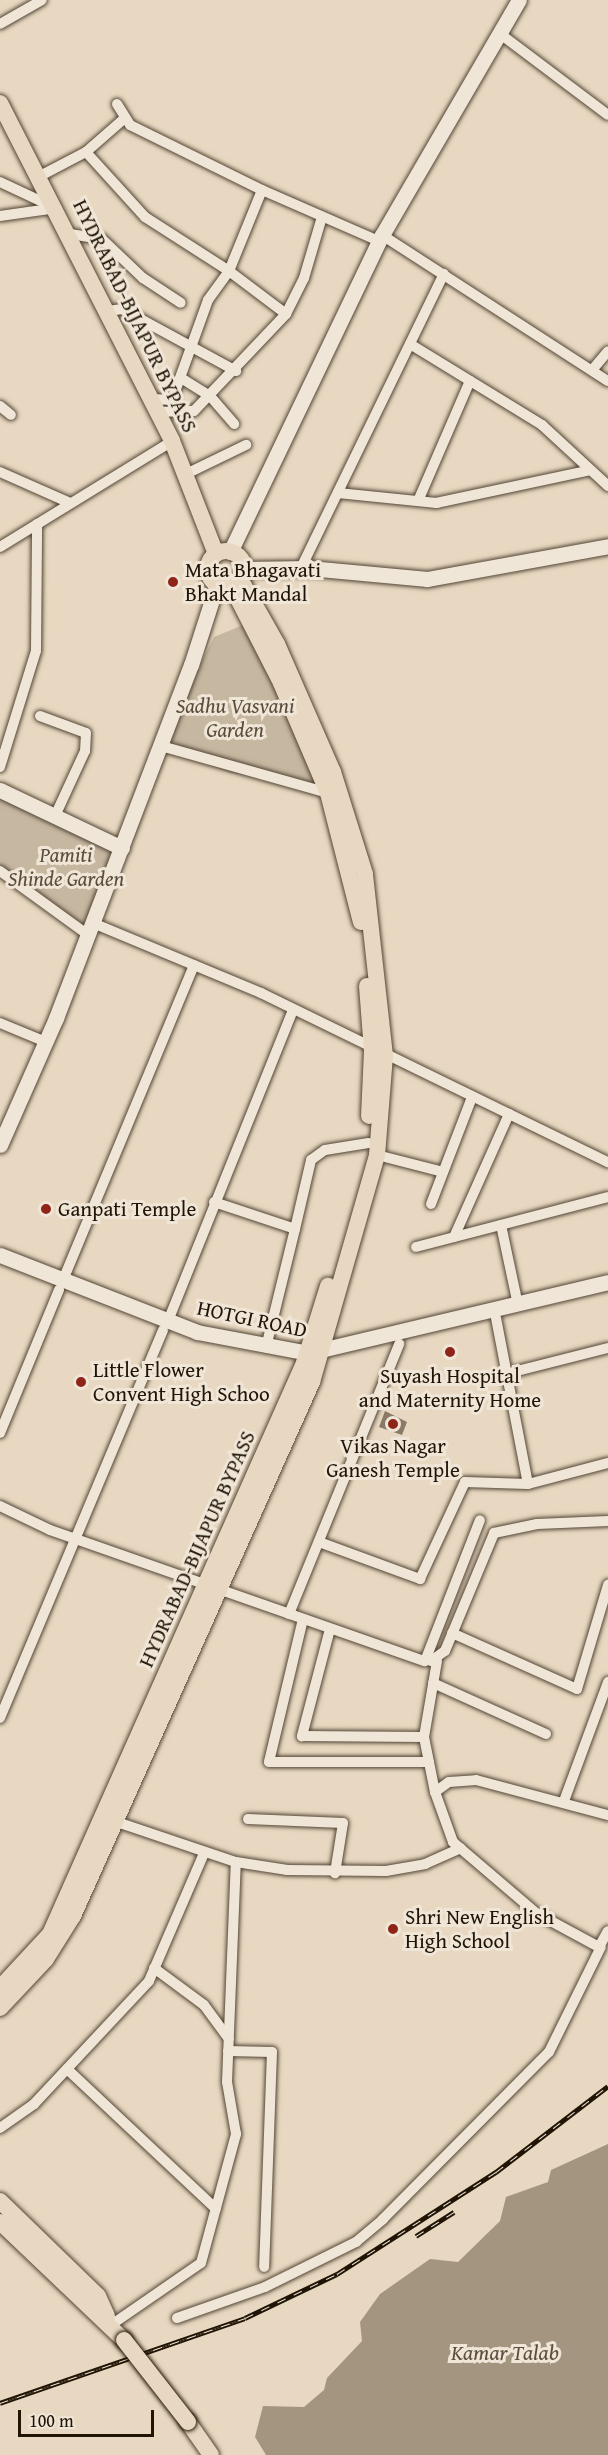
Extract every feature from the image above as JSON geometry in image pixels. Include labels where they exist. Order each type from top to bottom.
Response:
[{"type":"main road","points":[[378,1053],[365,874],[333,772],[277,644],[233,580],[208,569],[223,553],[380,238],[519,0]]},
{"type":"main road","name":"HYDRABAD-BIJAPUR BYPASS","points":[[0,103],[70,234],[172,441],[223,553]]},
{"type":"main road","points":[[233,580],[301,568],[427,579],[608,546]]},
{"type":"main road","points":[[0,1145],[46,1042],[161,746],[233,580],[240,558],[223,553]]},
{"type":"main road","name":"HYDRABAD-BIJAPUR BYPASS","points":[[0,1988],[50,1934],[211,1588],[313,1358],[356,1198],[373,1149],[378,1053],[362,926],[328,793],[281,683],[233,580]]},
{"type":"main road","points":[[0,790],[122,848]]},
{"type":"main road","name":"HOTGI ROAD","points":[[0,1255],[61,1285]]},
{"type":"main road","name":"HOTGI ROAD","points":[[0,1266],[61,1285],[166,1325],[313,1358],[399,1344],[608,1290]]},
{"type":"main road","name":"HOTGI ROAD","points":[[166,1325],[313,1358],[608,1282]]},
{"type":"main road","points":[[0,2008],[46,1959],[73,1916],[211,1588]]},
{"type":"main road","points":[[0,2201],[98,2296],[111,2325]]},
{"type":"main road","points":[[0,2222],[111,2325],[188,2422],[211,2455]]},
{"type":"street","points":[[0,24],[42,0]]},
{"type":"street","points":[[499,33],[608,116]]},
{"type":"street","points":[[117,104],[130,125],[262,190],[322,217],[380,238],[444,274],[607,380]]},
{"type":"street","points":[[40,177],[86,152],[125,118]]},
{"type":"street","points":[[86,152],[145,217],[229,271],[286,314]]},
{"type":"street","points":[[0,182],[57,208]]},
{"type":"street","points":[[154,405],[172,400],[208,300],[229,271],[262,190]]},
{"type":"street","points":[[0,216],[57,208]]},
{"type":"street","points":[[154,405],[195,411],[236,371],[286,314],[304,278],[322,217]]},
{"type":"street","points":[[70,234],[102,239],[143,278],[181,303]]},
{"type":"street","points":[[301,568],[444,274]]},
{"type":"street","points":[[108,311],[122,309],[193,345],[236,371]]},
{"type":"street","points":[[410,344],[542,425],[608,486]]},
{"type":"street","points":[[593,369],[608,351]]},
{"type":"street","points":[[181,378],[210,396],[234,424]]},
{"type":"street","points":[[418,501],[470,381]]},
{"type":"street","points":[[0,406],[11,415]]},
{"type":"street","points":[[0,547],[172,441]]},
{"type":"street","points":[[186,474],[246,445]]},
{"type":"street","points":[[338,493],[436,503],[591,470]]},
{"type":"street","points":[[0,472],[70,503]]},
{"type":"street","points":[[0,767],[36,651],[37,524]]},
{"type":"street","points":[[40,716],[86,733],[85,751],[55,816]]},
{"type":"street","points":[[161,746],[328,793]]},
{"type":"street","points":[[0,871],[91,929],[194,965],[293,1010],[608,1162]]},
{"type":"street","points":[[0,1433],[194,965]]},
{"type":"street","points":[[0,1718],[73,1538],[166,1325],[293,1010]]},
{"type":"street","points":[[0,1023],[46,1042]]},
{"type":"street","points":[[431,1204],[472,1097]]},
{"type":"street","points":[[454,1237],[509,1114]]},
{"type":"street","points":[[266,1347],[295,1229],[306,1173],[315,1154],[373,1149],[443,1172]]},
{"type":"street","points":[[416,1247],[608,1197]]},
{"type":"street","points":[[214,1203],[295,1229]]},
{"type":"street","points":[[501,1225],[518,1305]]},
{"type":"street","points":[[496,1318],[509,1373],[528,1484]]},
{"type":"street","points":[[289,1614],[399,1344]]},
{"type":"street","points":[[509,1373],[608,1348]]},
{"type":"street","points":[[319,1542],[420,1579],[465,1482],[528,1484],[608,1463]]},
{"type":"street","points":[[0,1506],[73,1538],[211,1588],[425,1661],[437,1661]]},
{"type":"street","points":[[425,1661],[480,1520]]},
{"type":"street","points":[[601,1947],[536,1913],[453,1842],[435,1792],[424,1737],[437,1661],[452,1633],[494,1533],[537,1524],[608,1521]]},
{"type":"street","points":[[452,1633],[578,1689],[608,1585]]},
{"type":"street","points":[[303,1620],[269,1762],[429,1762]]},
{"type":"street","points":[[330,1629],[302,1736],[424,1737]]},
{"type":"street","points":[[564,1801],[608,1682]]},
{"type":"street","points":[[433,1683],[546,1734]]},
{"type":"street","points":[[435,1792],[449,1782],[476,1780],[564,1801],[608,1815]]},
{"type":"street","points":[[248,1819],[343,1823],[335,1873]]},
{"type":"street","points":[[114,1821],[236,1862],[335,1873],[425,1864],[461,1848]]},
{"type":"street","points":[[0,2128],[34,2104],[149,1981],[204,1853]]},
{"type":"street","points":[[111,2325],[201,2263],[216,2210],[236,2134],[227,2082],[236,1862]]},
{"type":"street","points":[[177,2318],[265,2287],[356,2242],[382,2219],[549,2052],[608,1931]]},
{"type":"street","points":[[154,1968],[204,2005],[229,2039]]},
{"type":"street","points":[[228,2051],[273,2052],[264,2267]]},
{"type":"street","points":[[67,2069],[216,2210]]},
{"type":"green space","name":"Sadhu Vasvani Garden","points":[[243,625],[324,786],[230,773],[161,746],[214,637]]},
{"type":"green space","name":"Pamiti Shinde Garden","points":[[0,790],[122,848],[88,935],[0,871]]},
{"type":"water","name":"Kamar Talab","points":[[608,2144],[608,2455],[266,2455],[255,2437],[263,2406],[304,2407],[324,2390],[327,2378],[362,2341],[360,2322],[380,2294],[430,2259],[458,2262],[500,2221],[506,2197],[548,2182],[551,2170]]},
{"type":"building","name":"Vikas Nagar Ganesh Temple","points":[[385,1411],[407,1422],[402,1435],[379,1427]]},
{"type":"railway","points":[[0,2403],[245,2318],[337,2274],[496,2172],[608,2086]]},
{"type":"railway","points":[[416,2236],[454,2212]]},
{"type":"place","name":"Mata Bhagavati Bhakt Mandal","points":[[173,582]]},
{"type":"place","name":"Ganpati Temple","points":[[46,1209]]},
{"type":"place","name":"Suyash Hospital and Maternity Home","points":[[450,1352]]},
{"type":"place","name":"Little Flower Convent High Schoo","points":[[81,1382]]},
{"type":"place","name":"Vikas Nagar Ganesh Temple","points":[[393,1424]]},
{"type":"place","name":"Shri New English High School","points":[[393,1929]]}]
